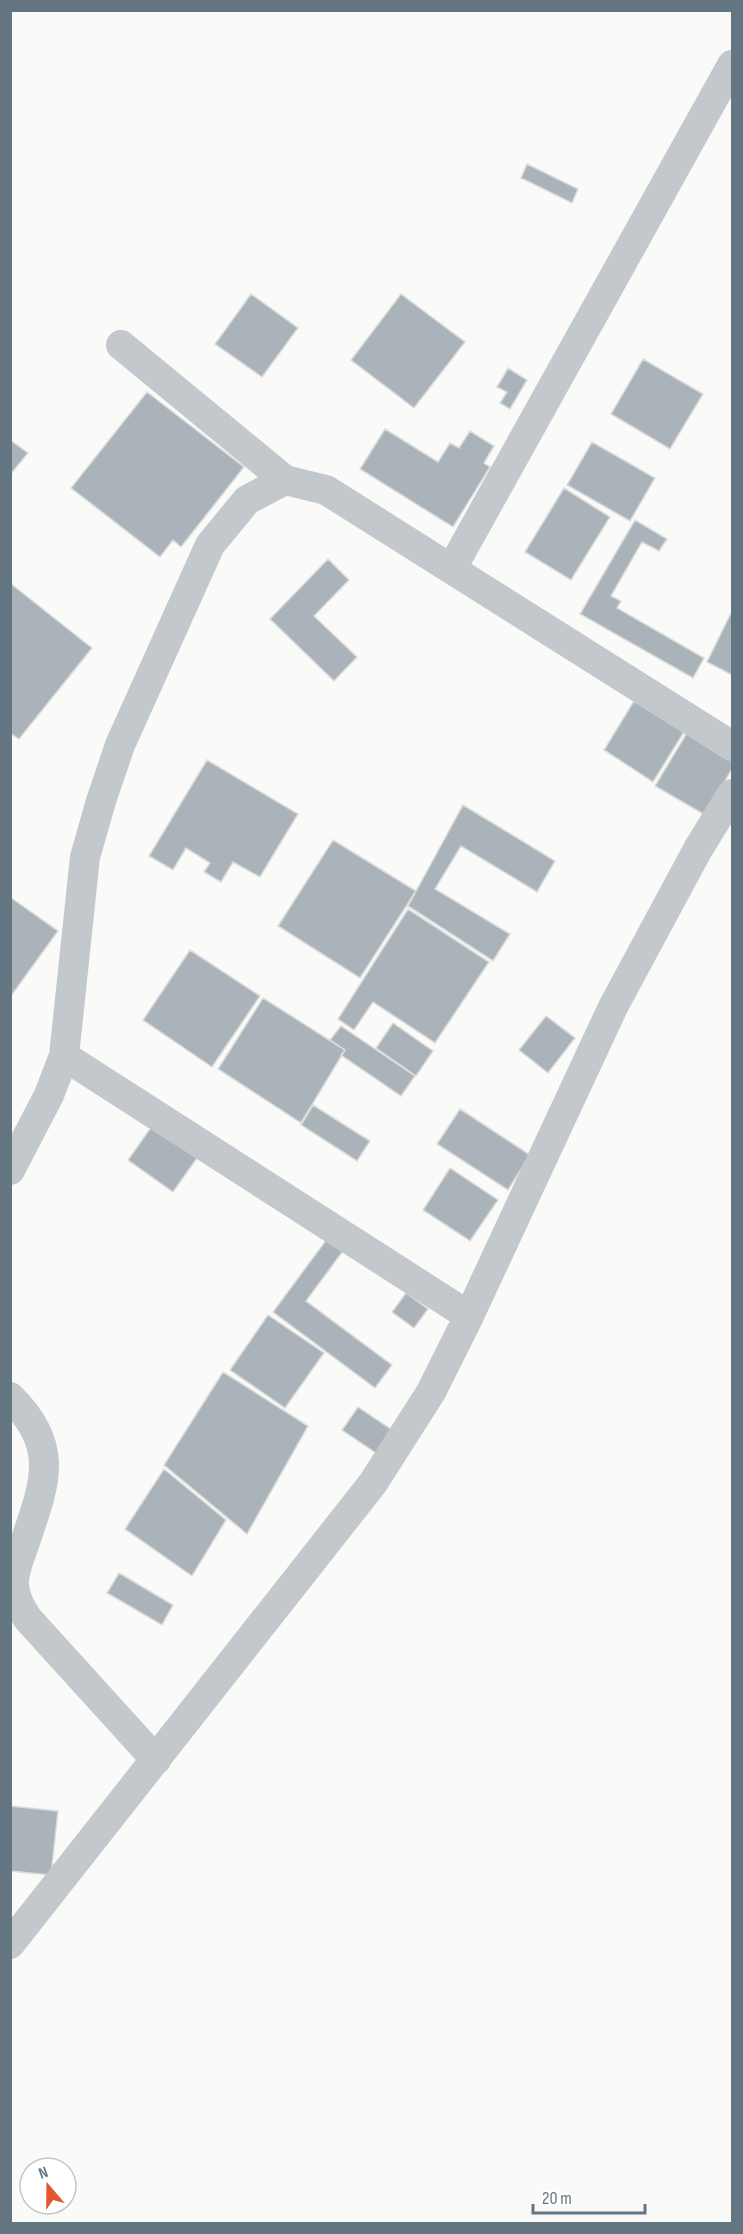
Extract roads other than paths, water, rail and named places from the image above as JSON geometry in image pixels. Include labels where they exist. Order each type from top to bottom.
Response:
[{"type":"street","points":[[452,568],[732,65]]},
{"type":"street","points":[[121,345],[285,480],[326,490],[732,746]]},
{"type":"street","points":[[10,1170],[49,1095],[64,1056],[85,857],[120,745],[210,545],[246,500],[285,480]]},
{"type":"street","points":[[10,1944],[373,1483],[430,1392],[469,1316],[613,1007],[698,849],[732,794]]},
{"type":"street","points":[[64,1056],[469,1316]]},
{"type":"street","points":[[10,1397],[30,1419],[40,1438],[45,1458],[45,1479],[14,1583],[17,1602],[28,1619],[156,1760]]}]
